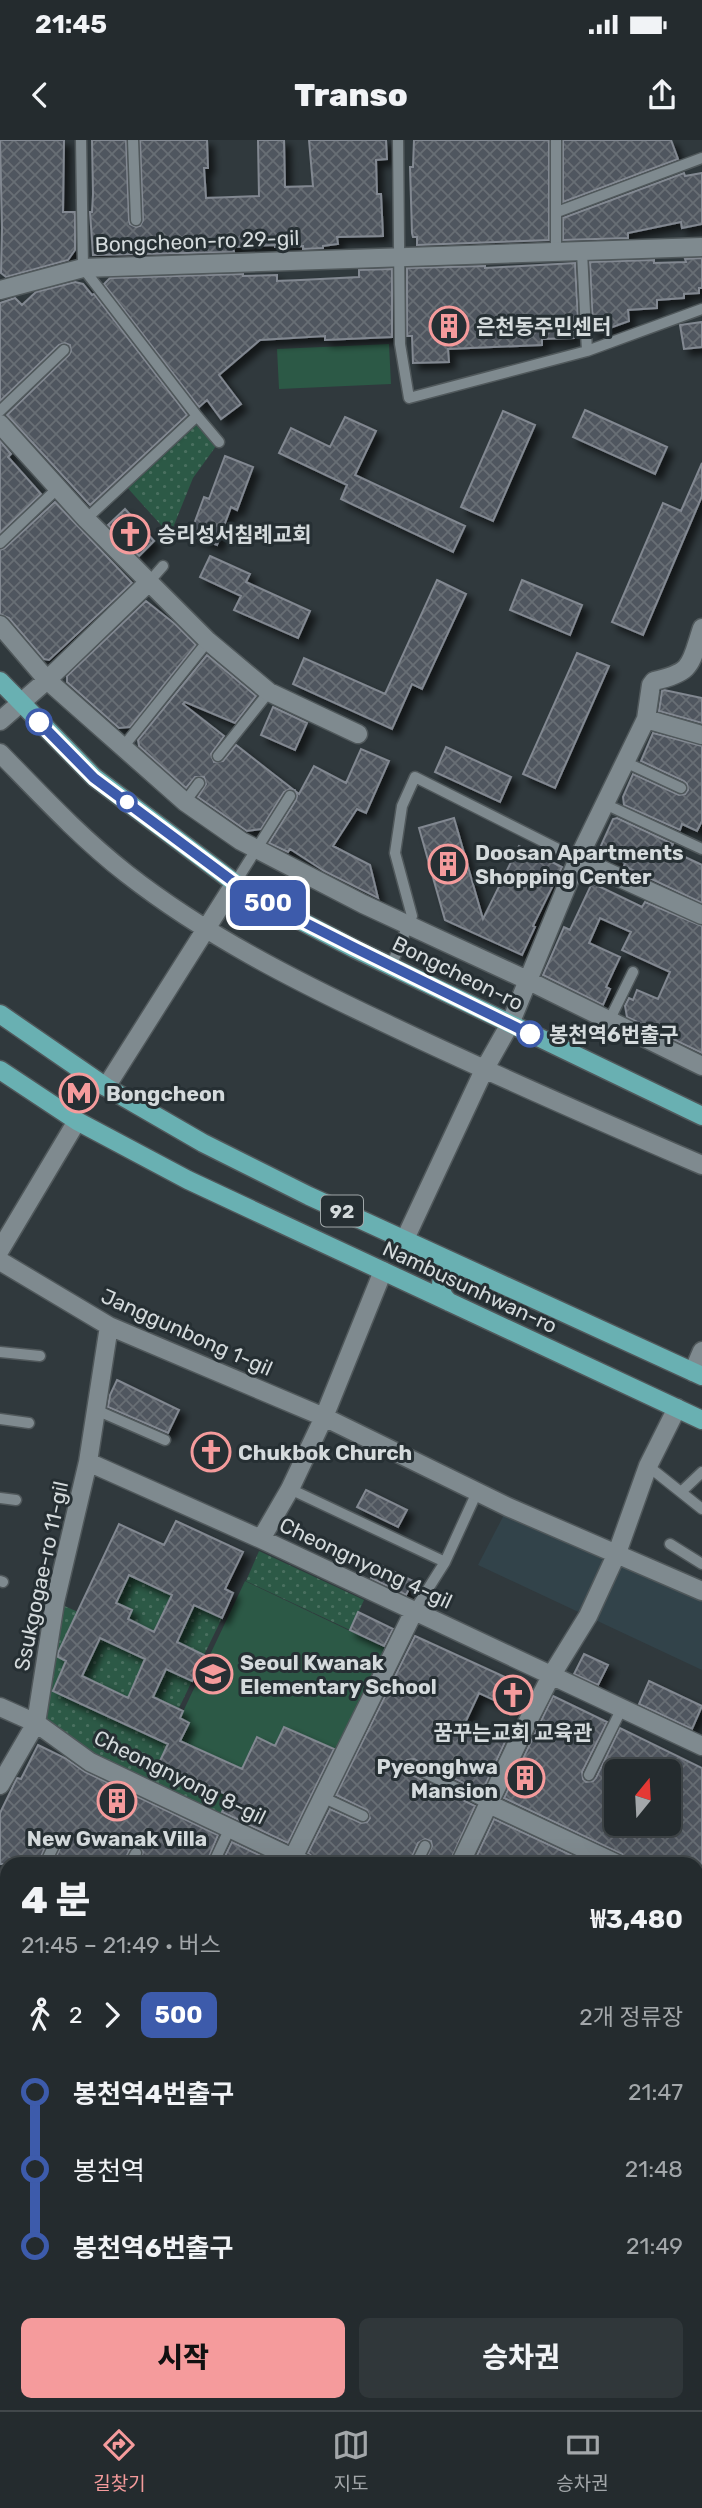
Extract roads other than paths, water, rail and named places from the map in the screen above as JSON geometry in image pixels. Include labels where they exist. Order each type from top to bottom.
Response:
[{"type":"main road","name":"Bongcheon-ro","points":[[0,681],[94,778],[235,883],[274,907],[391,966],[702,1116]]},
{"type":"main road","name":"Nambusunhwan-ro","points":[[0,1014],[106,1087],[203,1143],[309,1196],[697,1374]]},
{"type":"main road","name":"Nambusunhwan-ro","points":[[0,1070],[77,1121],[188,1180],[702,1420]]},
{"type":"main road","points":[[449,1302],[441,1292],[441,1279],[450,1269],[468,1269]]},
{"type":"street","name":"Bongcheon-ro 29-gil","points":[[0,290],[83,268],[702,247]]},
{"type":"street","points":[[0,425],[86,519],[208,641],[269,692],[358,734]]},
{"type":"street","points":[[0,721],[149,582]]},
{"type":"street","name":"Bongcheon-ro","points":[[0,625],[47,680],[122,747],[185,802],[256,850],[363,904],[411,920],[702,1066]]},
{"type":"street","name":"Nambusunhwan-ro","points":[[405,1239],[484,1070],[510,1024],[578,859],[646,719],[651,685],[654,681],[681,673],[690,663],[702,628]]},
{"type":"street","points":[[646,719],[702,735]]},
{"type":"street","points":[[0,754],[58,812],[126,873],[281,974],[484,1070],[702,1165]]},
{"type":"street","points":[[578,859],[702,915]]},
{"type":"street","points":[[106,1087],[235,883]]},
{"type":"street","points":[[0,1250],[77,1121]]},
{"type":"street","name":"Janggunbong 1-gil","points":[[0,1261],[109,1326],[324,1417],[477,1492],[702,1591]]},
{"type":"street","points":[[261,1539],[290,1489],[324,1417],[383,1271]]},
{"type":"street","name":"Ssukgogae-ro 11-gil","points":[[0,1785],[36,1723],[55,1602],[88,1462],[109,1326]]},
{"type":"street","name":"Nambusunhwan-ro","points":[[697,1374],[702,1351]]},
{"type":"street","points":[[463,1857],[551,1676],[588,1616],[617,1553],[648,1466],[677,1408]]},
{"type":"street","name":"Cheongnyong 4-gil","points":[[88,1462],[261,1539],[702,1746]]},
{"type":"street","points":[[298,1857],[322,1797],[414,1611]]},
{"type":"street","name":"Cheongnyong 8-gil","points":[[0,1707],[36,1723],[90,1762],[286,1857]]},
{"type":"street","points":[[489,1804],[602,1857]]},
{"type":"lane","points":[[81,140],[83,268],[219,442]]},
{"type":"lane","points":[[133,140],[136,220]]},
{"type":"lane","points":[[398,140],[400,344],[409,398],[587,351],[702,309]]},
{"type":"lane","points":[[556,140],[556,252]]},
{"type":"lane","points":[[557,212],[702,158]]},
{"type":"lane","points":[[582,252],[587,351]]},
{"type":"lane","points":[[0,411],[64,350]]},
{"type":"lane","points":[[86,519],[197,416]]},
{"type":"lane","points":[[0,543],[58,488]]},
{"type":"lane","points":[[149,582],[163,566]]},
{"type":"lane","points":[[122,747],[208,641]]},
{"type":"lane","points":[[218,756],[269,692]]},
{"type":"lane","points":[[625,762],[681,788]]},
{"type":"lane","points":[[391,966],[411,920],[396,853],[402,806],[415,777],[578,859]]},
{"type":"lane","points":[[185,802],[199,783]]},
{"type":"lane","points":[[235,883],[290,796]]},
{"type":"lane","points":[[605,804],[702,849]]},
{"type":"lane","points":[[609,1021],[633,972]]},
{"type":"lane","points":[[0,1352],[40,1356]]},
{"type":"lane","points":[[96,1410],[164,1440]]},
{"type":"lane","points":[[0,1419],[29,1423]]},
{"type":"lane","points":[[648,1466],[702,1509]]},
{"type":"lane","points":[[681,1492],[702,1472]]},
{"type":"lane","points":[[290,1489],[445,1562]]},
{"type":"lane","points":[[414,1611],[445,1562],[477,1492]]},
{"type":"lane","points":[[0,1498],[16,1500]]},
{"type":"lane","points":[[670,1544],[702,1564]]},
{"type":"lane","points":[[589,1775],[621,1710]]},
{"type":"lane","points":[[411,1766],[489,1804]]},
{"type":"lane","points":[[322,1797],[363,1816]]},
{"type":"lane","points":[[216,1857],[230,1828]]},
{"type":"lane","points":[[48,1857],[56,1840]]},
{"type":"lane","points":[[420,1857],[425,1846]]},
{"type":"lane","points":[[134,1857],[136,1853]]},
{"type":"place","name":"은천동주민센터","points":[[449,326]]},
{"type":"place","name":"승리성서침례교회","points":[[130,534]]},
{"type":"place","name":"Doosan Apartments Shopping Center","points":[[448,864]]},
{"type":"place","name":"봉천역6번출구","points":[[530,1034]]},
{"type":"place","name":"Bongcheon","points":[[79,1093]]},
{"type":"place","name":"Chukbok Church","points":[[211,1452]]},
{"type":"place","name":"Seoul Kwanak Elementary School","points":[[213,1674]]},
{"type":"place","name":"꿈꾸는교회 교육관","points":[[513,1695]]},
{"type":"place","name":"Pyeonghwa Mansion","points":[[525,1778]]},
{"type":"place","name":"New Gwanak Villa","points":[[117,1801]]}]
